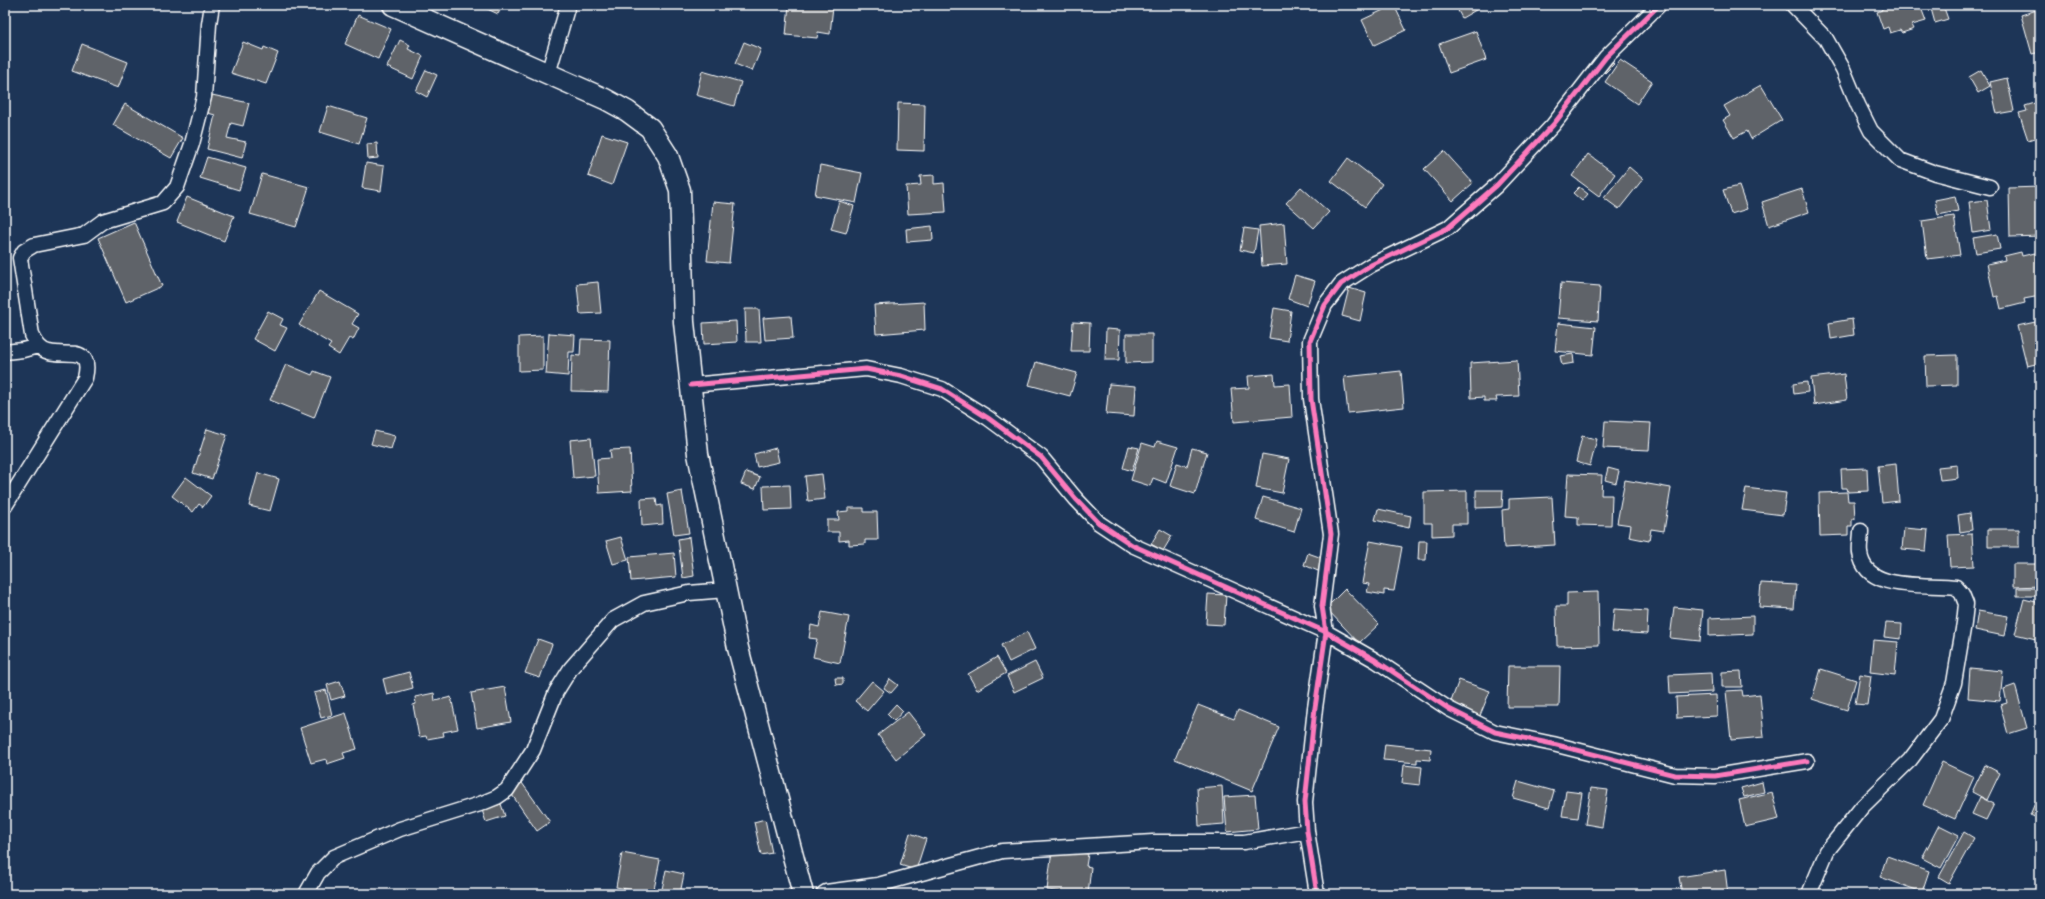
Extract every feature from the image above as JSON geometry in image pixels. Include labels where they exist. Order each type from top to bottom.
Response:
[{"type":"main road","points":[[393,5],[605,99],[627,111],[650,128],[668,156],[680,190],[684,322],[698,454],[738,648],[803,894]]},
{"type":"street","points":[[5,506],[85,378],[88,367],[84,359],[75,353],[50,353],[38,346],[32,336],[20,258],[24,251],[34,245],[84,235],[103,221],[163,203],[177,187],[192,144],[204,97],[209,24],[212,5]]},
{"type":"street","points":[[548,74],[568,5]]},
{"type":"street","points":[[1318,894],[1307,831],[1305,802],[1315,708],[1326,632],[1322,606],[1331,534],[1311,399],[1310,341],[1325,305],[1341,284],[1371,265],[1448,228],[1497,185],[1553,125],[1606,57],[1659,5]]},
{"type":"street","points":[[1794,5],[1826,39],[1844,69],[1858,105],[1871,131],[1900,160],[1935,172],[1990,187]]},
{"type":"street","points":[[5,352],[23,350],[38,346]]},
{"type":"street","points":[[691,385],[866,369],[901,376],[942,389],[988,418],[1041,457],[1076,499],[1099,523],[1132,545],[1326,632],[1375,660],[1449,709],[1495,732],[1553,744],[1675,775],[1715,776],[1807,760]]},
{"type":"street","points":[[1808,894],[1826,851],[1862,807],[1910,760],[1941,719],[1954,683],[1964,623],[1966,604],[1962,594],[1956,587],[1905,584],[1885,581],[1869,572],[1860,554],[1861,531]]},
{"type":"street","points":[[306,894],[318,873],[334,857],[400,829],[480,804],[497,797],[507,790],[533,750],[556,692],[571,668],[613,620],[644,603],[689,593],[726,590]]},
{"type":"street","points":[[823,894],[826,892],[878,885],[1002,851],[1153,842],[1244,842],[1307,831]]},
{"type":"building","points":[[479,5],[503,5],[498,14]]},
{"type":"building","points":[[789,5],[833,6],[830,34],[818,32],[817,38],[786,35]]},
{"type":"building","points":[[1394,5],[1406,30],[1374,45],[1362,20]]},
{"type":"building","points":[[1455,5],[1480,5],[1481,7],[1462,18]]},
{"type":"building","points":[[1881,5],[1920,5],[1926,21],[1912,25],[1914,29],[1902,33],[1900,30],[1890,33],[1888,27],[1883,29],[1877,12],[1882,10]]},
{"type":"building","points":[[1930,5],[1943,5],[1948,19],[1935,23]]},
{"type":"building","points":[[2040,9],[2040,52],[2032,54],[2021,15]]},
{"type":"building","points":[[358,15],[391,29],[378,59],[345,44]]},
{"type":"building","points":[[1476,31],[1486,60],[1449,73],[1439,44]]},
{"type":"building","points":[[400,40],[410,45],[408,49],[423,56],[413,79],[387,67]]},
{"type":"building","points":[[243,42],[263,50],[264,47],[278,53],[266,84],[231,73]]},
{"type":"building","points":[[744,42],[761,49],[752,71],[735,64]]},
{"type":"building","points":[[82,44],[128,62],[118,88],[72,71]]},
{"type":"building","points":[[1609,58],[1614,64],[1605,73],[1599,67]]},
{"type":"building","points":[[1620,60],[1652,81],[1637,104],[1605,82]]},
{"type":"building","points":[[426,70],[437,75],[427,97],[416,91]]},
{"type":"building","points":[[1981,70],[1990,86],[1978,93],[1969,77]]},
{"type":"building","points":[[702,71],[741,82],[734,106],[696,95]]},
{"type":"building","points":[[2007,78],[2014,111],[1997,114],[1990,82]]},
{"type":"building","points":[[1761,85],[1782,120],[1751,139],[1747,131],[1734,138],[1723,120],[1730,116],[1724,106]]},
{"type":"building","points":[[212,95],[249,103],[243,126],[231,123],[227,138],[246,142],[242,158],[207,149],[215,115],[208,113]]},
{"type":"building","points":[[898,103],[925,104],[924,151],[897,150]]},
{"type":"building","points":[[2035,103],[2036,107],[2040,106],[2040,136],[2028,140],[2019,113],[2027,111],[2025,106]]},
{"type":"building","points":[[125,104],[183,138],[171,158],[113,125]]},
{"type":"building","points":[[328,106],[367,118],[359,144],[320,132]]},
{"type":"building","points":[[602,134],[627,142],[612,185],[588,176]]},
{"type":"building","points":[[377,143],[378,158],[368,159],[367,144]]},
{"type":"building","points":[[1444,151],[1473,183],[1453,201],[1424,169]]},
{"type":"building","points":[[1588,154],[1615,174],[1599,196],[1572,176]]},
{"type":"building","points":[[207,157],[246,168],[239,190],[200,178]]},
{"type":"building","points":[[1348,158],[1382,184],[1365,207],[1331,181]]},
{"type":"building","points":[[366,163],[384,166],[381,191],[362,188]]},
{"type":"building","points":[[820,165],[862,173],[856,203],[815,195]]},
{"type":"building","points":[[1629,167],[1643,179],[1619,209],[1604,198]]},
{"type":"building","points":[[262,174],[309,187],[296,227],[250,214]]},
{"type":"building","points":[[934,175],[934,184],[944,183],[946,212],[908,214],[906,186],[921,185],[920,176]]},
{"type":"building","points":[[1739,186],[1747,209],[1731,214],[1723,190]]},
{"type":"building","points":[[1301,187],[1329,212],[1314,228],[1286,203]]},
{"type":"building","points":[[1579,187],[1588,194],[1582,201],[1573,193]]},
{"type":"building","points":[[2040,187],[2040,236],[2010,237],[2009,188]]},
{"type":"building","points":[[1802,189],[1809,212],[1769,226],[1762,202]]},
{"type":"building","points":[[1955,196],[1958,211],[1938,215],[1935,200]]},
{"type":"building","points":[[187,197],[234,216],[224,241],[177,222]]},
{"type":"building","points":[[1987,200],[1991,230],[1973,233],[1969,202]]},
{"type":"building","points":[[839,201],[854,206],[846,233],[831,229]]},
{"type":"building","points":[[713,202],[735,204],[729,263],[707,261]]},
{"type":"building","points":[[1954,216],[1960,255],[1927,259],[1922,221]]},
{"type":"building","points":[[134,222],[162,286],[126,302],[98,238]]},
{"type":"building","points":[[1284,223],[1287,264],[1262,266],[1259,226]]},
{"type":"building","points":[[932,226],[933,240],[907,242],[906,229]]},
{"type":"building","points":[[1244,228],[1258,230],[1254,253],[1240,250]]},
{"type":"building","points":[[1997,234],[2000,249],[1976,253],[1973,238]]},
{"type":"building","points":[[2021,252],[2022,256],[2035,253],[2040,275],[2040,296],[2024,299],[2025,303],[2001,309],[1998,296],[1994,297],[1987,264],[2005,260],[2004,256]]},
{"type":"building","points":[[1295,275],[1315,281],[1307,306],[1288,299]]},
{"type":"building","points":[[598,282],[601,313],[580,314],[577,284]]},
{"type":"building","points":[[1561,283],[1600,286],[1598,321],[1558,318]]},
{"type":"building","points":[[1349,288],[1366,293],[1360,321],[1342,316]]},
{"type":"building","points":[[319,291],[358,314],[352,324],[359,328],[353,340],[349,338],[339,355],[328,348],[331,344],[299,325]]},
{"type":"building","points":[[924,302],[925,330],[876,334],[874,305]]},
{"type":"building","points":[[1274,308],[1291,311],[1287,341],[1269,338]]},
{"type":"building","points":[[745,309],[759,309],[761,342],[746,342]]},
{"type":"building","points":[[268,311],[283,319],[280,325],[287,328],[275,351],[253,339]]},
{"type":"building","points":[[791,316],[793,338],[765,340],[763,318]]},
{"type":"building","points":[[1852,319],[1854,335],[1831,339],[1829,323]]},
{"type":"building","points":[[736,321],[737,342],[704,344],[703,323]]},
{"type":"building","points":[[2040,321],[2040,363],[2027,366],[2017,326]]},
{"type":"building","points":[[1073,322],[1090,323],[1089,351],[1071,351]]},
{"type":"building","points":[[1558,323],[1596,327],[1593,355],[1555,351]]},
{"type":"building","points":[[1106,329],[1120,330],[1119,360],[1105,360]]},
{"type":"building","points":[[549,333],[575,335],[574,352],[569,352],[568,376],[546,374]]},
{"type":"building","points":[[1126,334],[1152,334],[1152,362],[1126,363]]},
{"type":"building","points":[[543,336],[543,370],[519,371],[519,337]]},
{"type":"building","points":[[581,339],[610,340],[608,392],[571,391],[572,355],[580,356]]},
{"type":"building","points":[[1573,354],[1574,363],[1562,365],[1560,356]]},
{"type":"building","points":[[1957,355],[1957,385],[1926,386],[1925,356]]},
{"type":"building","points":[[1517,360],[1519,396],[1496,397],[1497,401],[1484,401],[1484,397],[1471,398],[1470,363]]},
{"type":"building","points":[[1036,362],[1077,373],[1070,396],[1029,385]]},
{"type":"building","points":[[286,364],[312,375],[314,371],[330,377],[314,418],[270,400]]},
{"type":"building","points":[[1401,371],[1404,407],[1348,413],[1344,377]]},
{"type":"building","points":[[1274,374],[1275,385],[1290,384],[1292,417],[1234,422],[1231,389],[1249,388],[1248,376]]},
{"type":"building","points":[[1844,374],[1847,400],[1814,405],[1811,378]]},
{"type":"building","points":[[1807,382],[1808,392],[1794,394],[1793,384]]},
{"type":"building","points":[[1109,384],[1136,386],[1134,416],[1106,414]]},
{"type":"building","points":[[1605,421],[1651,423],[1649,450],[1603,448]]},
{"type":"building","points":[[207,429],[227,435],[212,479],[193,473]]},
{"type":"building","points":[[375,431],[395,436],[391,449],[371,444]]},
{"type":"building","points":[[1582,436],[1597,439],[1590,466],[1576,462]]},
{"type":"building","points":[[591,438],[595,476],[573,478],[570,440]]},
{"type":"building","points":[[1157,441],[1178,447],[1166,483],[1153,478],[1150,486],[1131,480],[1142,443],[1155,447]]},
{"type":"building","points":[[1129,446],[1139,448],[1132,471],[1123,468]]},
{"type":"building","points":[[776,448],[779,462],[757,467],[754,454]]},
{"type":"building","points":[[1192,448],[1207,452],[1195,494],[1170,486],[1177,463],[1187,466]]},
{"type":"building","points":[[630,449],[632,491],[599,493],[597,459],[611,458],[610,450]]},
{"type":"building","points":[[1262,454],[1289,459],[1282,493],[1256,488]]},
{"type":"building","points":[[1896,464],[1899,501],[1882,503],[1878,466]]},
{"type":"building","points":[[1957,465],[1958,478],[1940,480],[1938,467]]},
{"type":"building","points":[[1608,468],[1619,471],[1616,483],[1605,480]]},
{"type":"building","points":[[1867,468],[1868,491],[1848,492],[1847,488],[1842,488],[1841,469]]},
{"type":"building","points":[[746,472],[760,477],[755,489],[741,484]]},
{"type":"building","points":[[258,473],[279,479],[270,511],[249,506]]},
{"type":"building","points":[[822,474],[825,499],[808,501],[805,476]]},
{"type":"building","points":[[1568,474],[1602,475],[1601,495],[1612,495],[1611,526],[1578,525],[1578,517],[1565,516]]},
{"type":"building","points":[[186,477],[211,496],[203,507],[199,504],[193,512],[172,496]]},
{"type":"building","points":[[1625,480],[1671,488],[1664,531],[1651,529],[1649,541],[1629,537],[1631,525],[1617,523]]},
{"type":"building","points":[[790,485],[791,509],[764,510],[763,486]]},
{"type":"building","points":[[1746,488],[1786,493],[1783,515],[1742,510]]},
{"type":"building","points":[[1476,490],[1503,490],[1502,507],[1476,508]]},
{"type":"building","points":[[682,491],[689,533],[674,535],[667,494]]},
{"type":"building","points":[[1467,491],[1467,524],[1452,524],[1452,535],[1432,536],[1432,523],[1424,523],[1424,492]]},
{"type":"building","points":[[1847,492],[1848,501],[1854,501],[1855,519],[1852,519],[1852,526],[1848,526],[1848,535],[1820,536],[1819,493]]},
{"type":"building","points":[[1263,497],[1301,508],[1294,532],[1256,520]]},
{"type":"building","points":[[1552,497],[1555,545],[1504,548],[1502,510],[1509,509],[1509,499]]},
{"type":"building","points":[[656,498],[657,506],[662,505],[663,524],[642,526],[641,499]]},
{"type":"building","points":[[848,508],[864,508],[864,512],[877,512],[878,540],[865,540],[865,544],[849,545],[849,540],[839,541],[839,532],[827,532],[827,520],[839,520],[838,512],[848,511]]},
{"type":"building","points":[[1378,509],[1411,516],[1409,528],[1375,520]]},
{"type":"building","points":[[1970,513],[1972,530],[1960,532],[1958,515]]},
{"type":"building","points":[[1904,528],[1928,530],[1926,551],[1902,549]]},
{"type":"building","points":[[1160,529],[1172,536],[1163,551],[1151,544]]},
{"type":"building","points":[[1988,529],[2019,529],[2019,547],[1988,547]]},
{"type":"building","points":[[1972,534],[1974,566],[1950,567],[1948,535]]},
{"type":"building","points":[[621,537],[628,560],[613,564],[606,541]]},
{"type":"building","points":[[689,537],[694,576],[683,578],[678,539]]},
{"type":"building","points":[[1370,541],[1402,547],[1394,591],[1384,590],[1384,595],[1367,592],[1369,584],[1362,583]]},
{"type":"building","points":[[1419,541],[1427,541],[1426,560],[1418,560]]},
{"type":"building","points":[[674,553],[676,577],[631,581],[629,557]]},
{"type":"building","points":[[1308,553],[1322,558],[1318,571],[1304,565]]},
{"type":"building","points":[[2013,564],[2040,564],[2040,586],[2013,587]]},
{"type":"building","points":[[1761,583],[1796,585],[1794,609],[1759,607]]},
{"type":"building","points":[[2017,588],[2037,588],[2037,596],[2017,596]]},
{"type":"building","points":[[1345,589],[1379,624],[1359,643],[1326,608]]},
{"type":"building","points":[[1598,592],[1599,645],[1557,646],[1556,606],[1567,606],[1567,593]]},
{"type":"building","points":[[1208,594],[1226,595],[1224,625],[1206,624]]},
{"type":"building","points":[[2024,599],[2040,603],[2040,640],[2015,634]]},
{"type":"building","points":[[1674,607],[1703,610],[1700,641],[1670,638]]},
{"type":"building","points":[[1614,609],[1648,611],[1647,634],[1612,632]]},
{"type":"building","points":[[1978,611],[2008,616],[2004,636],[1975,630]]},
{"type":"building","points":[[822,612],[849,617],[840,663],[813,657],[817,639],[809,638],[811,625],[819,627]]},
{"type":"building","points":[[1753,616],[1753,634],[1709,636],[1709,618]]},
{"type":"building","points":[[1886,623],[1902,624],[1901,639],[1884,637]]},
{"type":"building","points":[[1027,632],[1035,649],[1009,662],[1001,645]]},
{"type":"building","points":[[538,639],[552,644],[540,678],[525,673]]},
{"type":"building","points":[[1873,640],[1898,642],[1895,675],[1870,672]]},
{"type":"building","points":[[997,657],[1006,673],[977,690],[968,674]]},
{"type":"building","points":[[1035,662],[1043,678],[1014,692],[1007,676]]},
{"type":"building","points":[[1508,666],[1560,666],[1559,707],[1507,707]]},
{"type":"building","points":[[1970,668],[2003,671],[2000,701],[1968,698]]},
{"type":"building","points":[[1821,669],[1856,680],[1847,710],[1812,699]]},
{"type":"building","points":[[1741,671],[1742,687],[1722,687],[1722,672]]},
{"type":"building","points":[[409,672],[413,688],[387,695],[383,679]]},
{"type":"building","points":[[1711,673],[1712,692],[1670,694],[1669,675]]},
{"type":"building","points":[[1860,674],[1871,676],[1867,705],[1855,704]]},
{"type":"building","points":[[835,678],[843,678],[843,684],[836,685]]},
{"type":"building","points":[[890,679],[898,685],[891,693],[884,688]]},
{"type":"building","points":[[1459,680],[1490,691],[1479,718],[1449,707]]},
{"type":"building","points":[[340,681],[345,696],[331,700],[327,685]]},
{"type":"building","points":[[872,681],[884,691],[867,711],[855,701]]},
{"type":"building","points":[[2015,685],[2027,728],[2008,734],[2000,705],[2007,703],[2004,689]]},
{"type":"building","points":[[505,687],[511,722],[477,728],[471,693]]},
{"type":"building","points":[[326,690],[332,715],[321,718],[314,693]]},
{"type":"building","points":[[1742,690],[1743,696],[1760,694],[1764,737],[1731,740],[1726,691]]},
{"type":"building","points":[[434,693],[435,701],[451,697],[458,729],[443,732],[444,736],[427,739],[426,736],[419,737],[413,705],[416,704],[415,697]]},
{"type":"building","points":[[1716,695],[1717,716],[1677,718],[1676,697]]},
{"type":"building","points":[[896,704],[903,711],[894,721],[887,714]]},
{"type":"building","points":[[1198,705],[1234,719],[1238,710],[1279,727],[1252,791],[1175,759]]},
{"type":"building","points":[[908,712],[926,735],[896,759],[878,735]]},
{"type":"building","points":[[346,713],[357,749],[343,753],[345,758],[327,764],[326,759],[311,763],[300,728]]},
{"type":"building","points":[[1385,744],[1431,749],[1430,760],[1417,759],[1417,763],[1383,760]]},
{"type":"building","points":[[1942,762],[1974,777],[1955,819],[1923,805]]},
{"type":"building","points":[[1404,765],[1422,767],[1420,785],[1402,783]]},
{"type":"building","points":[[1985,765],[2000,773],[1987,800],[1972,792]]},
{"type":"building","points":[[1518,781],[1554,791],[1549,808],[1513,798]]},
{"type":"building","points":[[1762,782],[1764,792],[1744,797],[1741,788]]},
{"type":"building","points":[[522,783],[550,822],[537,831],[510,792]]},
{"type":"building","points":[[1222,786],[1224,824],[1199,826],[1197,788]]},
{"type":"building","points":[[1591,788],[1608,790],[1602,827],[1585,824]]},
{"type":"building","points":[[1566,791],[1582,793],[1578,818],[1562,816]]},
{"type":"building","points":[[2040,791],[2040,819],[2030,815]]},
{"type":"building","points":[[1772,792],[1779,819],[1745,827],[1739,800]]},
{"type":"building","points":[[1255,795],[1258,829],[1227,832],[1224,797]]},
{"type":"building","points":[[1980,797],[1994,804],[1986,820],[1972,814]]},
{"type":"building","points":[[501,804],[505,816],[486,822],[482,810]]},
{"type":"building","points":[[765,819],[772,853],[761,855],[754,822]]},
{"type":"building","points":[[1939,825],[1959,835],[1941,868],[1922,858]]},
{"type":"building","points":[[1964,832],[1974,838],[1949,883],[1939,877]]},
{"type":"building","points":[[910,833],[926,839],[916,870],[900,865]]},
{"type":"building","points":[[1052,850],[1088,854],[1086,866],[1091,867],[1088,894],[1066,894],[1066,892],[1047,890]]},
{"type":"building","points":[[622,853],[660,860],[653,894],[616,887]]},
{"type":"building","points":[[1887,856],[1929,871],[1922,892],[1880,877]]},
{"type":"building","points":[[666,870],[684,874],[680,894],[661,894]]},
{"type":"building","points":[[1725,870],[1728,894],[1682,894],[1679,877]]},
{"type":"building","points":[[42,892],[58,894],[42,894]]},
{"type":"building","points":[[1647,892],[1679,893],[1679,894],[1647,894]]},
{"type":"cycle path","points":[[1317,894],[1307,831],[1305,802],[1315,708],[1326,632],[1322,606],[1331,534],[1311,399],[1310,341],[1325,305],[1341,284],[1371,265],[1448,228],[1497,185],[1553,125],[1606,57],[1659,5]]},
{"type":"cycle path","points":[[691,385],[866,369],[901,376],[942,389],[988,418],[1041,457],[1076,499],[1099,523],[1132,545],[1326,632],[1375,660],[1449,709],[1495,732],[1553,744],[1675,775],[1715,776],[1807,761]]}]
